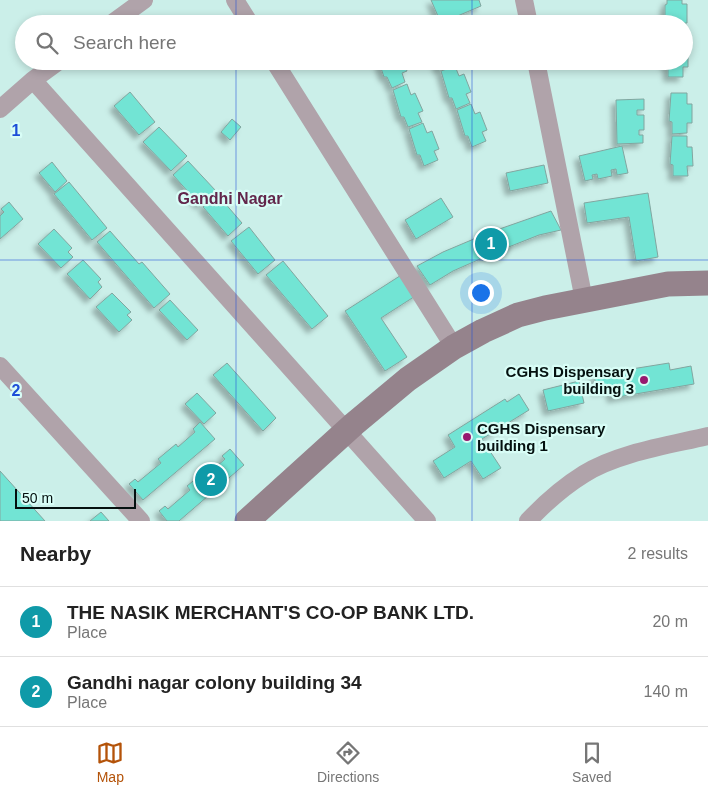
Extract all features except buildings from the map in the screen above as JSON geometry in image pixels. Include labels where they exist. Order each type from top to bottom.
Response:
[{"type":"street","points":[[123,15],[144,0]]},
{"type":"street","points":[[235,0],[244,15]]},
{"type":"street","points":[[524,0],[527,15]]},
{"type":"street","points":[[0,109],[47,70]]},
{"type":"street","points":[[280,70],[454,347]]},
{"type":"street","points":[[538,70],[584,300]]},
{"type":"street","points":[[33,80],[347,430],[426,521]]},
{"type":"street","points":[[247,521],[347,430],[408,379],[454,347],[482,331],[518,315],[544,308],[668,284],[708,282]]},
{"type":"street","points":[[0,366],[141,521]]},
{"type":"street","points":[[528,521],[550,498],[585,473],[626,456],[708,436]]},
{"type":"place","name":"THE NASIK MERCHANT'S CO-OP BANK LTD.","points":[[491,244]]},
{"type":"place","name":"CGHS Dispensary building 3","points":[[644,380]]},
{"type":"place","name":"CGHS Dispensary building 1","points":[[467,437]]},
{"type":"place","name":"Gandhi nagar colony building 34","points":[[211,480]]},
{"type":"district","name":"Gandhi Nagar","points":[[230,198]]}]
